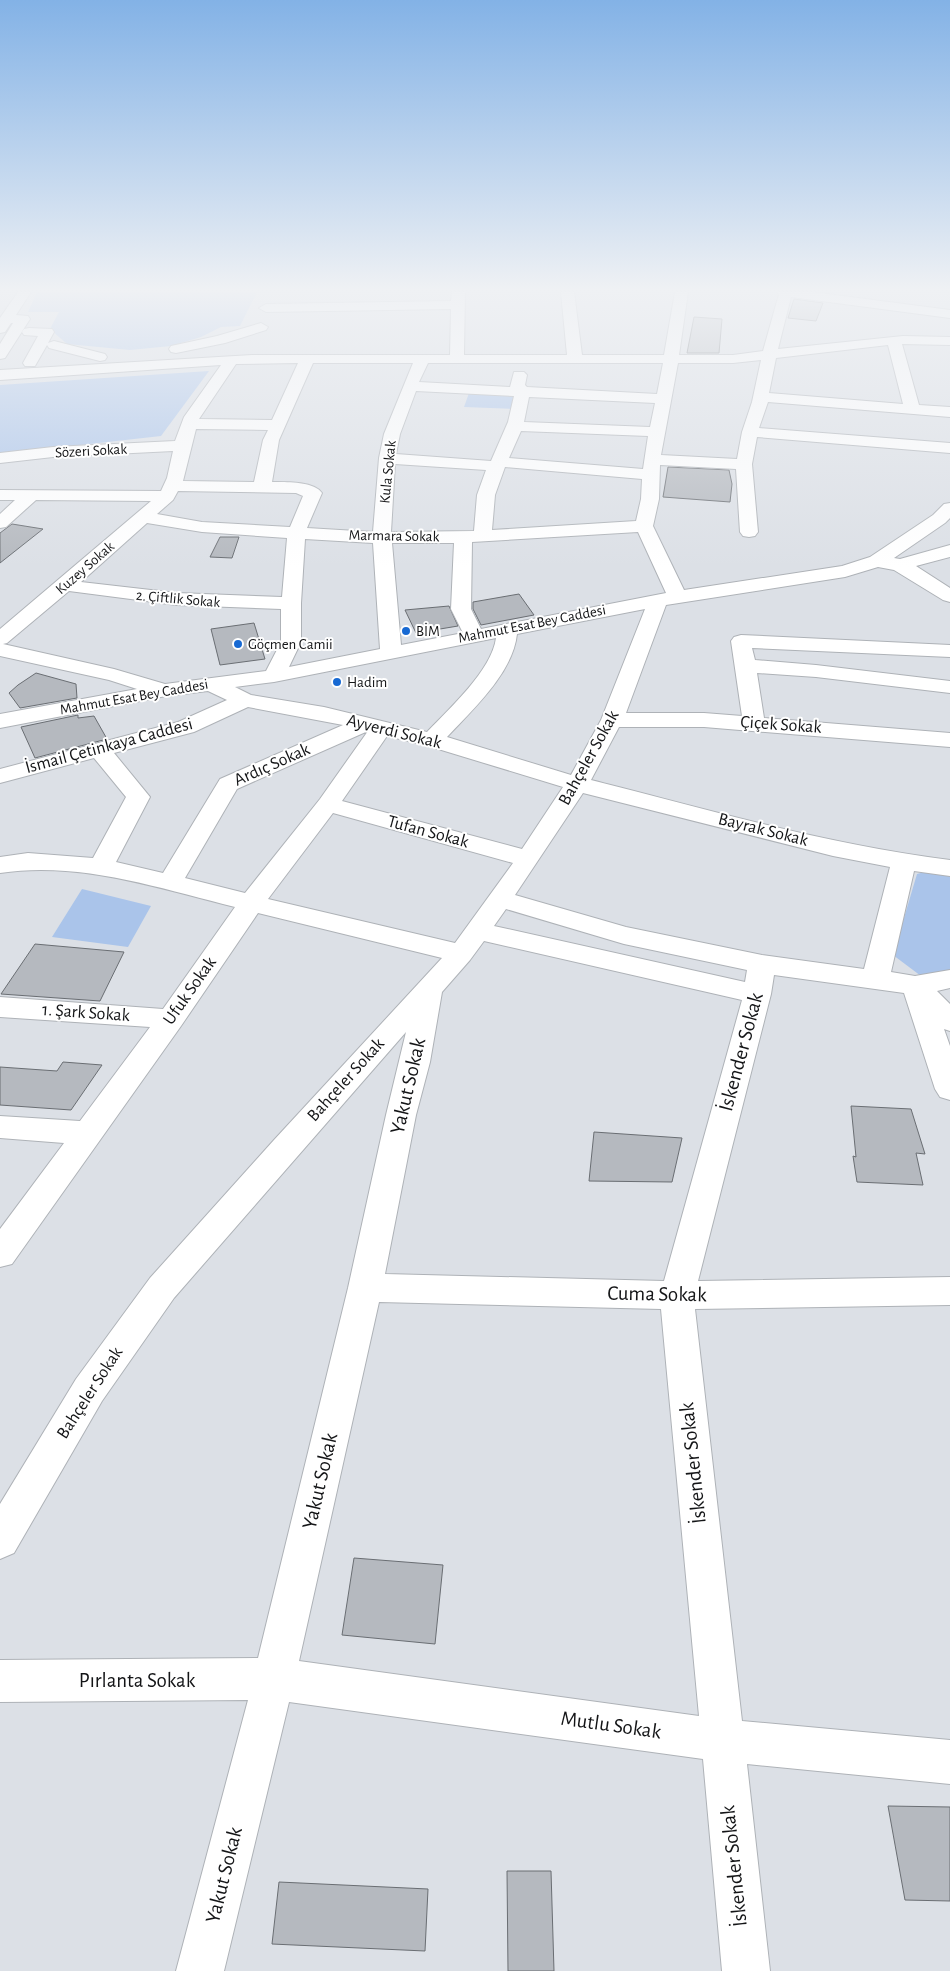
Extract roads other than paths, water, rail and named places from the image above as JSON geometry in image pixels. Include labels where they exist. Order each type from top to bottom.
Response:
[{"type":"street","points":[[170,491],[176,478],[182,446],[189,424],[216,384]]},
{"type":"street","points":[[262,487],[266,456],[296,384]]},
{"type":"street","points":[[483,535],[484,504],[489,483],[523,403],[522,391],[517,384]]},
{"type":"street","points":[[666,384],[652,467],[650,499],[644,526],[668,598]]},
{"type":"street","points":[[749,532],[744,464],[750,432],[764,384]]},
{"type":"street","points":[[905,384],[912,409]]},
{"type":"street","points":[[410,386],[663,399]]},
{"type":"street","name":"Kula Sokak","points":[[391,652],[382,538],[387,458],[392,434],[410,386]]},
{"type":"street","points":[[761,397],[950,412]]},
{"type":"street","points":[[189,424],[278,425]]},
{"type":"street","points":[[513,426],[657,432]]},
{"type":"street","points":[[750,432],[950,448]]},
{"type":"street","name":"Sözeri Sokak","points":[[0,458],[53,452],[182,446]]},
{"type":"street","points":[[387,458],[498,464],[652,467],[744,464]]},
{"type":"street","points":[[0,495],[31,496],[262,487],[297,488],[313,493],[296,533],[290,603],[291,642],[266,677],[275,692],[324,714]]},
{"type":"street","name":"Kuzey Sokak","points":[[0,639],[144,517],[170,491]]},
{"type":"street","points":[[0,523],[31,496]]},
{"type":"street","points":[[950,508],[887,560],[950,596]]},
{"type":"street","name":"Marmara Sokak","points":[[144,517],[202,526],[382,538],[463,537],[644,526]]},
{"type":"street","points":[[463,537],[461,609],[474,635]]},
{"type":"street","name":"Mahmut Esat Bey Caddesi","points":[[0,721],[166,690],[266,677],[668,598],[845,571],[887,560],[950,551]]},
{"type":"street","name":"2. Çiftlik Sokak","points":[[65,585],[150,598],[196,602],[290,603]]},
{"type":"street","name":"Bahçeler Sokak","points":[[0,1540],[89,1390],[162,1288],[469,943],[528,859],[577,784],[612,720],[668,598]]},
{"type":"street","points":[[432,740],[482,686],[505,648],[506,629]]},
{"type":"street","points":[[754,723],[741,641],[950,651]]},
{"type":"street","points":[[0,650],[114,675],[166,690]]},
{"type":"street","points":[[745,666],[816,671],[950,687]]},
{"type":"street","name":"Ayverdi Sokak","points":[[211,684],[245,700],[324,714],[432,740],[577,784]]},
{"type":"street","name":"İsmail Çetinkaya Caddesi","points":[[0,776],[186,727],[245,700]]},
{"type":"street","name":"Çiçek Sokak","points":[[612,720],[704,720],[950,740]]},
{"type":"street","name":"Ufuk Sokak","points":[[0,1254],[171,1019],[251,903],[328,804],[372,726]]},
{"type":"street","name":"Ardıç Sokak","points":[[170,882],[228,784],[372,726]]},
{"type":"street","points":[[99,750],[138,798],[101,866]]},
{"type":"street","name":"Bayrak Sokak","points":[[577,784],[833,848],[904,862],[950,868]]},
{"type":"street","name":"Tufan Sokak","points":[[328,804],[528,859]]},
{"type":"street","points":[[0,865],[28,861],[101,866],[251,903],[469,943],[759,979],[875,980],[915,985],[950,979]]},
{"type":"street","points":[[875,980],[904,862]]},
{"type":"street","points":[[499,899],[624,935],[759,979]]},
{"type":"street","name":"İskender Sokak","points":[[746,1971],[677,1295],[759,979]]},
{"type":"street","points":[[915,985],[950,1021]]},
{"type":"street","points":[[915,985],[950,1090]]},
{"type":"street","name":"Yakut Sokak","points":[[200,1971],[274,1679],[364,1288],[400,1115],[415,1062],[429,989]]},
{"type":"street","name":"1. Şark Sokak","points":[[0,1007],[171,1019]]},
{"type":"street","points":[[0,1127],[87,1134]]},
{"type":"street","name":"Cuma Sokak","points":[[364,1288],[677,1295],[950,1291]]},
{"type":"street","name":"Pırlanta Sokak","points":[[0,1681],[274,1679]]},
{"type":"street","name":"Mutlu Sokak","points":[[274,1679],[721,1740],[950,1762]]},
{"type":"place","name":"BİM","points":[[406,631]]},
{"type":"place","name":"Göçmen Camii","points":[[238,644]]},
{"type":"place","name":"Hadim","points":[[337,682]]}]
